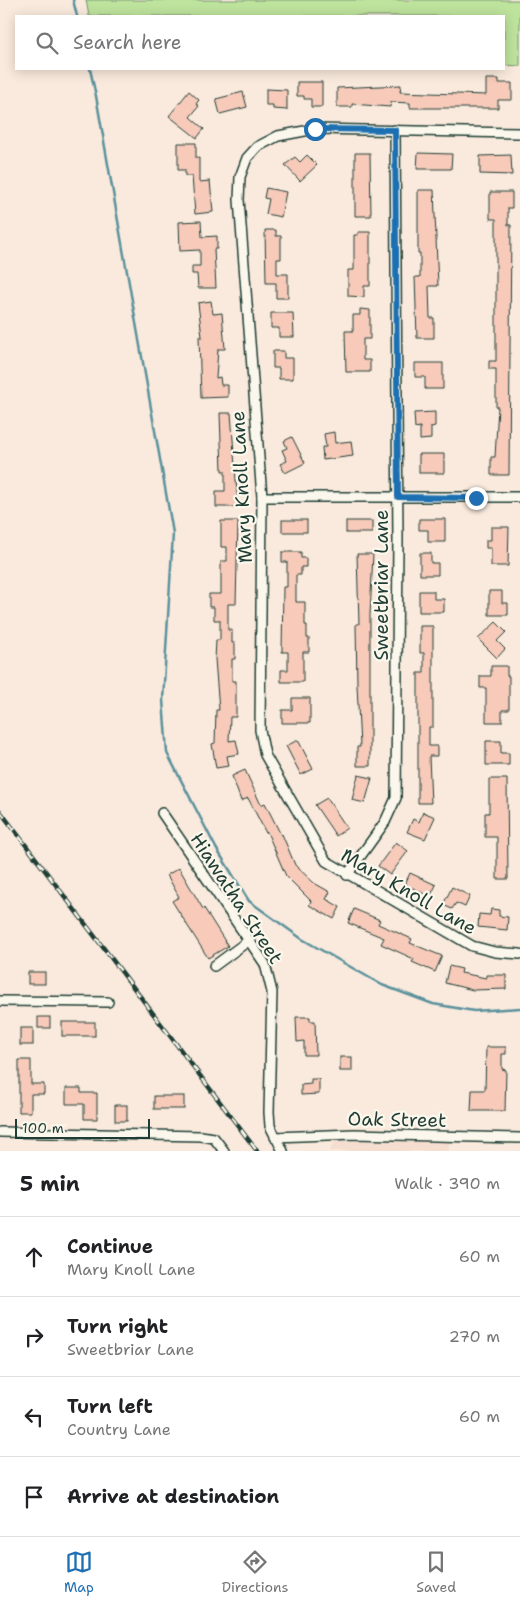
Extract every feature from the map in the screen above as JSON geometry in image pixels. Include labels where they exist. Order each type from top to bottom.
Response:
[{"type":"street","name":"Mary Knoll Lane","points":[[520,133],[315,129],[278,136],[257,147],[247,158],[240,177],[239,200],[262,496],[261,744],[320,855],[332,866],[472,946],[495,952],[520,954]]},
{"type":"street","name":"Sweetbriar Lane","points":[[347,875],[385,822],[396,798],[398,497],[395,130]]},
{"type":"street","points":[[262,496],[520,497]]},
{"type":"street","name":"Hiawatha Street","points":[[162,813],[265,964],[272,992],[269,1112],[274,1137],[283,1151]]},
{"type":"street","points":[[214,966],[248,941]]},
{"type":"street","points":[[0,1001],[108,1002]]},
{"type":"street","points":[[0,1132],[182,1135],[214,1138],[224,1151]]},
{"type":"street","name":"Oak Street","points":[[274,1137],[354,1134],[520,1138]]},
{"type":"shaded area","points":[[334,1141],[449,1142],[449,1151],[330,1151]]},
{"type":"green space","points":[[86,0],[520,0],[520,66],[505,65],[505,15],[89,15]]},
{"type":"building","points":[[486,79],[499,79],[499,83],[512,83],[512,100],[498,100],[498,108],[410,108],[410,103],[391,102],[390,107],[352,104],[352,107],[337,107],[337,88],[401,85],[400,92],[486,95]]},
{"type":"building","points":[[297,82],[322,82],[322,107],[311,107],[311,99],[297,96]]},
{"type":"building","points":[[266,89],[287,90],[287,110],[273,109],[273,105],[266,105]]},
{"type":"building","points":[[189,91],[199,100],[196,104],[199,106],[190,117],[204,129],[197,138],[169,116]]},
{"type":"building","points":[[243,92],[247,107],[220,114],[216,99]]},
{"type":"building","points":[[178,143],[196,143],[196,158],[199,158],[199,182],[210,181],[213,212],[195,214],[192,176],[185,176],[185,170],[178,170]]},
{"type":"building","points":[[355,153],[370,153],[371,216],[355,216]]},
{"type":"building","points":[[418,153],[452,154],[451,169],[417,169]]},
{"type":"building","points":[[307,155],[317,165],[300,181],[285,165],[295,157],[300,162]]},
{"type":"building","points":[[511,155],[512,175],[480,174],[480,156]]},
{"type":"building","points":[[266,188],[286,192],[281,217],[266,214],[269,199],[264,198]]},
{"type":"building","points":[[418,190],[434,190],[438,286],[429,286],[430,318],[434,318],[434,338],[417,338],[415,277],[420,277]]},
{"type":"building","points":[[490,192],[512,192],[512,208],[508,208],[508,225],[511,225],[509,475],[491,475],[491,457],[495,457],[498,407],[496,407],[496,369],[489,369],[489,361],[496,361],[496,219],[490,219]]},
{"type":"building","points":[[201,221],[202,237],[217,236],[217,249],[214,249],[216,288],[198,288],[197,274],[192,274],[192,266],[200,266],[200,250],[180,251],[179,222]]},
{"type":"building","points":[[265,230],[276,230],[276,236],[281,236],[281,259],[277,259],[277,274],[288,274],[288,298],[276,298],[276,283],[266,283]]},
{"type":"building","points":[[358,232],[370,232],[370,286],[364,286],[364,297],[348,296],[348,270],[354,270],[354,235],[358,235]]},
{"type":"building","points":[[211,301],[213,314],[222,313],[225,349],[218,349],[216,378],[220,377],[221,385],[228,385],[228,397],[201,398],[199,337],[202,337],[198,303]]},
{"type":"building","points":[[360,309],[370,310],[370,339],[363,339],[363,360],[370,360],[370,372],[346,372],[345,331],[353,331],[353,315],[360,315]]},
{"type":"building","points":[[271,313],[293,313],[294,337],[279,337],[279,328],[271,328]]},
{"type":"building","points":[[273,351],[284,351],[284,358],[293,358],[293,379],[279,379],[279,368],[273,368]]},
{"type":"building","points":[[415,363],[443,363],[443,389],[425,389],[425,377],[415,377]]},
{"type":"building","points":[[435,412],[435,426],[431,427],[431,439],[420,440],[420,427],[415,428],[414,413]]},
{"type":"building","points":[[220,413],[231,413],[238,507],[216,507],[216,491],[225,491],[225,471],[222,471]]},
{"type":"building","points":[[334,432],[335,443],[351,441],[353,456],[323,460],[322,447],[326,447],[324,434]]},
{"type":"building","points":[[292,437],[305,463],[285,473],[280,464],[287,461],[282,450],[287,448],[284,441]]},
{"type":"building","points":[[419,454],[444,454],[444,473],[419,473]]},
{"type":"building","points":[[419,519],[445,519],[445,542],[428,542],[428,530],[419,530]]},
{"type":"building","points":[[282,520],[307,520],[307,532],[282,532]]},
{"type":"building","points":[[221,521],[238,521],[236,604],[228,604],[228,630],[232,630],[232,643],[235,643],[235,659],[232,659],[232,681],[236,681],[236,717],[230,717],[229,741],[236,740],[239,754],[227,756],[229,766],[216,768],[212,744],[215,743],[216,710],[219,710],[215,659],[216,640],[220,640],[220,620],[214,620],[214,607],[209,607],[209,594],[221,594],[221,561],[227,561],[227,547],[221,547]]},
{"type":"building","points":[[346,521],[372,521],[372,533],[346,533]]},
{"type":"building","points":[[491,527],[509,527],[508,566],[491,566],[491,548],[486,548],[486,540],[491,540]]},
{"type":"building","points":[[282,552],[301,552],[301,558],[306,558],[306,567],[301,567],[301,575],[296,575],[296,602],[305,602],[305,625],[307,625],[307,638],[309,638],[309,652],[303,652],[303,682],[281,682],[281,670],[288,670],[288,652],[282,652],[283,587],[287,587],[287,562],[282,562]]},
{"type":"building","points":[[420,553],[431,553],[431,563],[438,563],[438,575],[420,575]]},
{"type":"building","points":[[357,554],[373,554],[370,615],[370,766],[357,766],[357,747],[360,747],[356,624],[359,624]]},
{"type":"building","points":[[419,591],[434,591],[434,599],[444,599],[444,612],[419,612]]},
{"type":"building","points":[[489,591],[502,591],[502,603],[508,603],[508,615],[489,615]]},
{"type":"building","points":[[496,622],[506,632],[497,641],[505,649],[497,658],[478,639]]},
{"type":"building","points":[[420,626],[433,626],[433,727],[429,727],[429,746],[437,746],[437,756],[429,756],[431,803],[418,803],[418,673],[424,673],[424,653],[420,653]]},
{"type":"building","points":[[491,666],[507,666],[507,676],[509,676],[509,710],[502,710],[502,722],[486,722],[486,688],[480,688],[480,676],[491,676]]},
{"type":"building","points":[[292,698],[310,698],[310,723],[282,723],[282,710],[292,710]]},
{"type":"building","points":[[298,740],[313,769],[301,775],[286,746]]},
{"type":"building","points":[[486,741],[501,741],[501,753],[509,753],[509,765],[486,765]]},
{"type":"building","points":[[245,770],[261,805],[265,803],[282,834],[295,865],[314,883],[330,892],[326,899],[340,907],[334,919],[309,905],[311,901],[286,876],[267,832],[248,798],[241,801],[232,776]]},
{"type":"building","points":[[358,775],[372,778],[365,803],[352,800]]},
{"type":"building","points":[[489,779],[507,779],[508,879],[497,879],[497,837],[485,837],[485,813],[489,813]]},
{"type":"building","points":[[327,798],[347,828],[336,836],[315,805]]},
{"type":"building","points":[[423,812],[435,817],[425,839],[407,832],[413,819],[419,822]]},
{"type":"building","points":[[396,842],[408,851],[390,875],[378,866]]},
{"type":"building","points":[[179,868],[228,946],[208,958],[172,901],[179,897],[167,875]]},
{"type":"building","points":[[410,873],[436,885],[430,897],[405,884]]},
{"type":"building","points":[[452,887],[470,896],[465,907],[456,903],[452,909],[443,905]]},
{"type":"building","points":[[354,909],[380,920],[378,924],[412,939],[410,943],[442,956],[435,972],[412,962],[414,959],[381,944],[384,938],[348,923]]},
{"type":"building","points":[[491,909],[499,910],[499,916],[508,917],[507,930],[478,927],[479,914],[490,915]]},
{"type":"building","points":[[449,966],[462,969],[461,973],[486,978],[486,975],[506,975],[506,989],[473,990],[445,983]]},
{"type":"building","points":[[28,972],[45,972],[45,984],[28,984]]},
{"type":"building","points":[[38,1017],[50,1017],[50,1028],[38,1028]]},
{"type":"building","points":[[296,1017],[310,1017],[310,1021],[315,1021],[316,1055],[304,1055],[304,1041],[297,1042]]},
{"type":"building","points":[[62,1022],[95,1022],[95,1036],[62,1036]]},
{"type":"building","points":[[20,1028],[33,1028],[33,1045],[20,1045]]},
{"type":"building","points":[[486,1047],[506,1047],[506,1054],[502,1054],[502,1069],[506,1070],[505,1111],[471,1111],[472,1090],[485,1090]]},
{"type":"building","points":[[340,1057],[352,1057],[352,1071],[340,1071]]},
{"type":"building","points":[[19,1060],[31,1060],[31,1084],[44,1084],[44,1094],[31,1094],[31,1112],[19,1112]]},
{"type":"building","points":[[311,1079],[319,1079],[319,1094],[301,1095],[301,1085],[311,1084]]},
{"type":"building","points":[[66,1088],[81,1088],[81,1093],[97,1093],[97,1119],[84,1119],[84,1104],[66,1104]]},
{"type":"building","points":[[154,1096],[184,1096],[184,1109],[154,1109]]},
{"type":"building","points":[[115,1105],[127,1105],[127,1121],[115,1121]]},
{"type":"waterway","points":[[73,0],[77,15]]},
{"type":"waterway","points":[[90,70],[173,533],[163,700],[167,753],[216,848],[249,901],[302,939],[382,985],[433,1004],[474,1011],[520,1008]]},
{"type":"railway","points":[[0,811],[257,1151]]},
{"type":"route","points":[[315,129],[395,130],[398,497],[476,498]]}]
